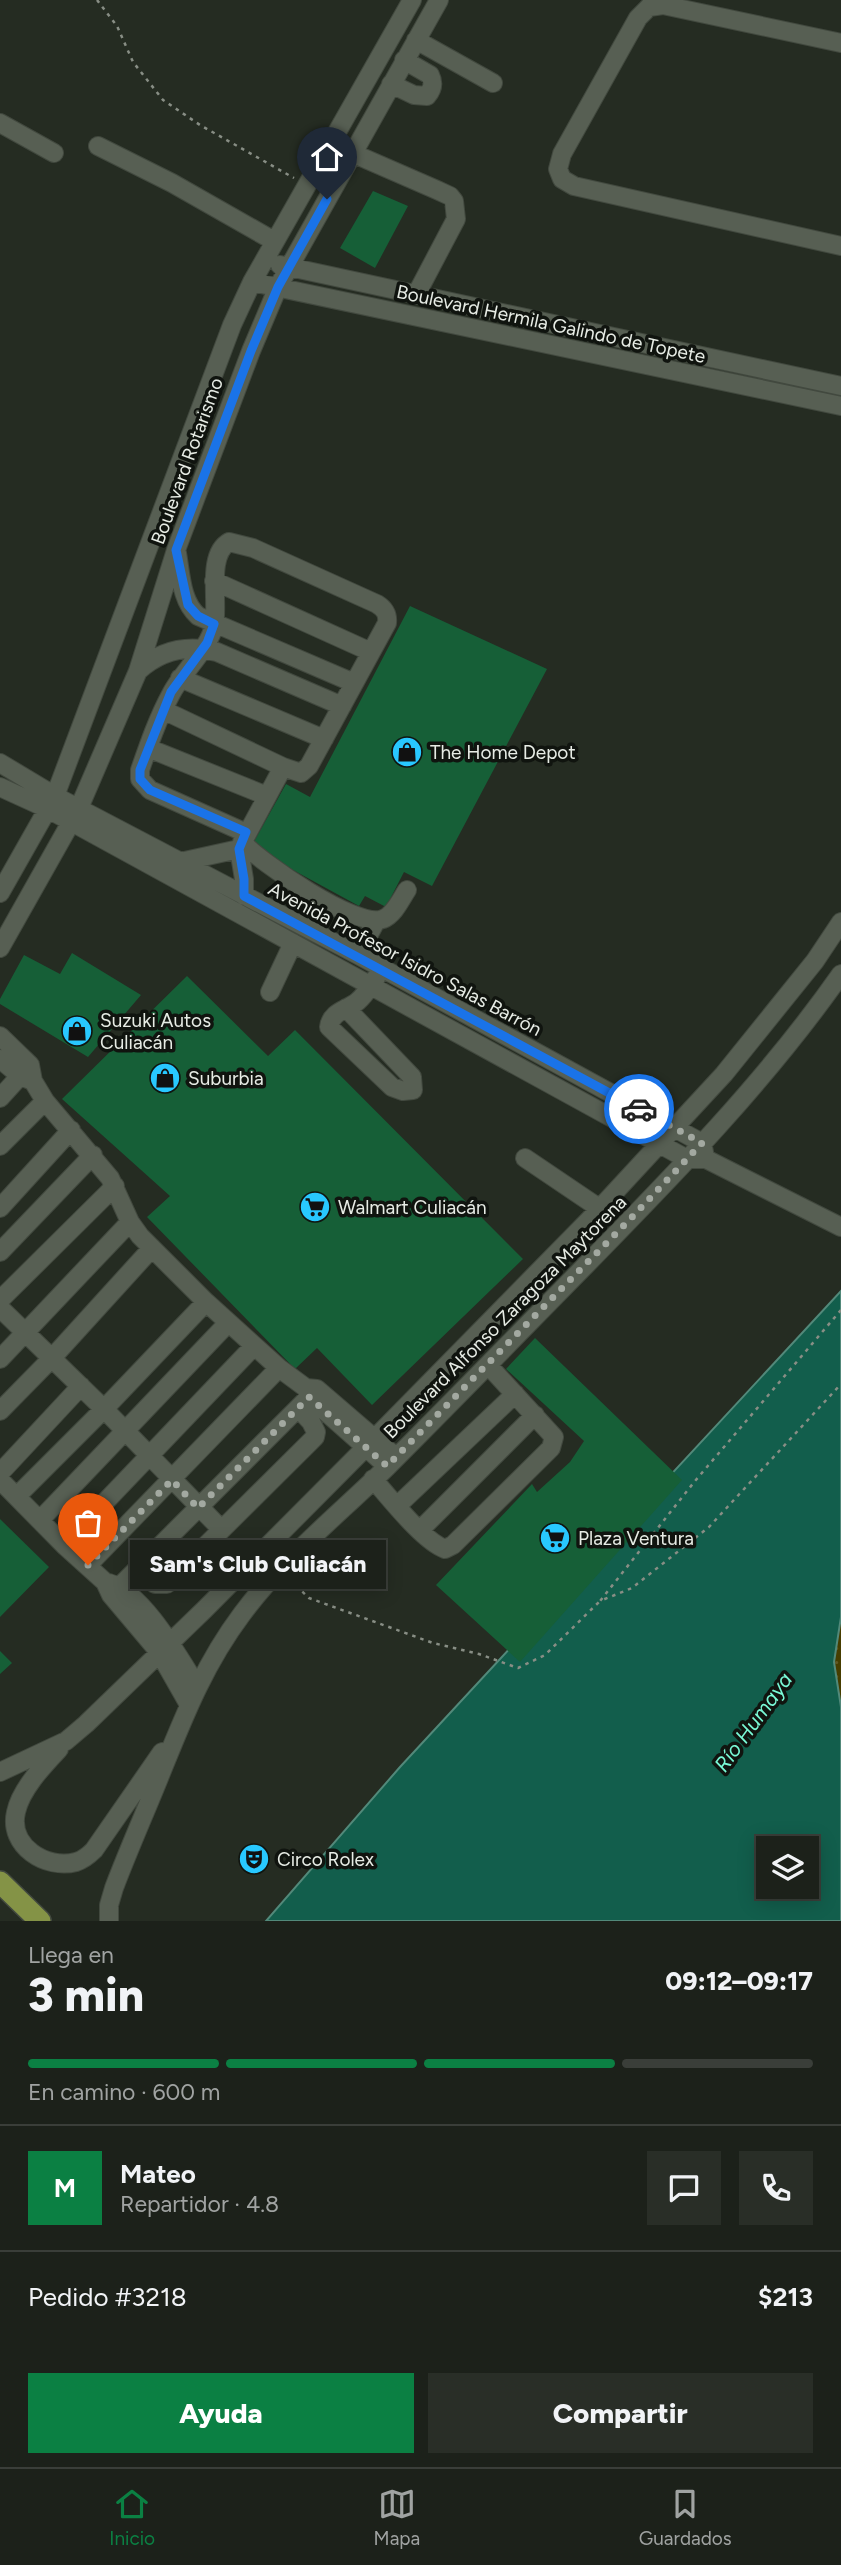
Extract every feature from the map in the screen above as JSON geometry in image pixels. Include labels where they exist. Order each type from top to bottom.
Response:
[{"type":"main road","points":[[0,1882],[40,1921]]},
{"type":"street","name":"Boulevard Rotarismo","points":[[0,892],[52,802],[232,325],[262,261],[412,0]]},
{"type":"street","name":"Boulevard Rotarismo","points":[[0,948],[75,815],[138,671],[176,550],[278,287],[439,0]]},
{"type":"street","points":[[841,43],[663,5],[649,7],[638,18],[562,154],[558,169],[562,179],[574,186],[841,246]]},
{"type":"street","points":[[416,40],[493,83]]},
{"type":"street","points":[[391,84],[418,97],[427,96],[430,92],[433,85],[430,75],[404,60]]},
{"type":"street","points":[[0,123],[54,153]]},
{"type":"street","points":[[99,146],[172,183],[274,241]]},
{"type":"street","points":[[352,153],[450,196],[454,201],[456,219],[416,295]]},
{"type":"street","name":"Boulevard Hermila Galindo de Topete","points":[[262,261],[841,386]]},
{"type":"street","name":"Boulevard Hermila Galindo de Topete","points":[[252,282],[841,406]]},
{"type":"street","points":[[163,710],[296,773],[305,771],[387,623],[386,612],[377,604],[235,542],[224,544],[214,581],[214,624],[203,649],[180,678],[163,710],[140,770],[140,779],[143,785],[242,841],[256,855],[323,900],[357,917],[376,921],[386,918],[407,890]]},
{"type":"street","points":[[176,550],[188,605],[198,616],[354,683]]},
{"type":"street","points":[[214,581],[371,652]]},
{"type":"street","points":[[138,671],[148,662],[168,652],[189,647],[203,649],[217,652],[342,706]]},
{"type":"street","points":[[180,678],[324,739]]},
{"type":"street","points":[[148,748],[267,796]]},
{"type":"street","name":"Avenida Profesor Isidro Salas Barrón","points":[[0,763],[52,802],[293,943],[687,1159]]},
{"type":"street","points":[[244,896],[242,841],[283,767]]},
{"type":"street","name":"Avenida Profesor Isidro Salas Barrón","points":[[0,787],[52,802]]},
{"type":"street","name":"Avenida Profesor Isidro Salas Barrón","points":[[75,815],[180,862],[358,955],[675,1128],[704,1151],[841,1227]]},
{"type":"street","points":[[180,862],[242,841]]},
{"type":"street","points":[[358,955],[376,921]]},
{"type":"street","name":"Boulevard Alfonso Zaragoza Maytorena","points":[[0,1772],[66,1741],[204,1611],[675,1128],[760,1031],[815,961],[841,922]]},
{"type":"street","points":[[271,992],[293,943]]},
{"type":"street","points":[[346,1008],[412,1077],[413,1090],[403,1091],[393,1087],[329,1027],[331,1019],[346,1008],[359,1000],[382,969]]},
{"type":"street","name":"Boulevard Alfonso Zaragoza Maytorena","points":[[109,1921],[114,1888],[188,1703],[240,1616],[280,1571],[488,1365],[687,1159],[704,1151],[841,974]]},
{"type":"street","points":[[0,1036],[45,1101],[93,1155],[115,1186],[130,1222],[152,1248],[228,1323],[308,1396],[392,1462]]},
{"type":"street","points":[[0,1059],[28,1074]]},
{"type":"street","points":[[0,1098],[28,1074]]},
{"type":"street","points":[[0,1146],[45,1101]]},
{"type":"street","points":[[0,1208],[71,1130]]},
{"type":"street","points":[[0,1252],[93,1155]]},
{"type":"street","points":[[525,1158],[599,1208]]},
{"type":"street","points":[[0,1300],[115,1186]]},
{"type":"street","points":[[0,1359],[130,1222]]},
{"type":"street","points":[[0,1411],[152,1248]]},
{"type":"street","points":[[17,1496],[206,1302]]},
{"type":"street","points":[[0,1308],[104,1409],[221,1530]]},
{"type":"street","points":[[40,1519],[228,1323]]},
{"type":"street","points":[[64,1545],[254,1346]]},
{"type":"street","points":[[373,1479],[420,1530],[438,1546],[449,1548],[499,1501],[553,1445],[554,1437],[488,1365]]},
{"type":"street","points":[[88,1565],[279,1368]]},
{"type":"street","points":[[0,1473],[81,1387]]},
{"type":"street","points":[[397,1506],[515,1394]]},
{"type":"street","points":[[112,1588],[139,1567],[308,1396]]},
{"type":"street","points":[[139,1567],[155,1584],[167,1584],[315,1437],[308,1396]]},
{"type":"street","points":[[420,1530],[535,1415]]},
{"type":"street","points":[[0,1480],[64,1545],[156,1623],[188,1703]]},
{"type":"street","points":[[164,1647],[197,1686]]},
{"type":"street","points":[[66,1741],[20,1799],[15,1822],[19,1839],[34,1855],[64,1863],[83,1859],[94,1850],[174,1737]]},
{"type":"path","points":[[97,0],[117,26],[133,62],[163,100],[200,125],[306,185]]},
{"type":"path","points":[[280,1571],[309,1598],[433,1643],[480,1654],[518,1668],[545,1655],[600,1601],[695,1481],[841,1310]]},
{"type":"path","points":[[600,1601],[632,1588],[709,1527],[841,1384]]},
{"type":"shaded area","points":[[841,1617],[841,1707],[834,1662]]},
{"type":"water","name":"Río Humaya","points":[[841,1291],[841,1617],[834,1662],[841,1707],[841,1921],[266,1921],[400,1767]]},
{"type":"building","points":[[373,191],[408,206],[375,268],[340,248]]},
{"type":"building","points":[[410,606],[547,669],[432,886],[404,872],[386,907],[365,896],[359,906],[251,847],[286,784],[310,797]]},
{"type":"building","name":"Suzuki Autos Culiacán","points":[[72,953],[141,995],[88,1057],[0,1004],[0,999],[24,955],[60,974]]},
{"type":"building","name":"Walmart Culiacán","points":[[187,976],[268,1056],[295,1030],[523,1259],[372,1405],[317,1348],[295,1369],[147,1217],[170,1196],[62,1099]]},
{"type":"building","name":"Plaza Ventura","points":[[535,1338],[682,1480],[520,1662],[436,1585],[532,1484],[537,1492],[570,1462],[584,1441],[506,1369]]},
{"type":"building","points":[[0,1519],[49,1567],[0,1617]]},
{"type":"building","points":[[0,1651],[12,1663],[0,1674]]},
{"type":"way so far","points":[[88,1565],[172,1480],[198,1508],[309,1397],[387,1466],[702,1143],[639,1109]]},
{"type":"place","name":"The Home Depot","points":[[407,752]]},
{"type":"place","name":"Suzuki Autos Culiacán","points":[[77,1031]]},
{"type":"place","name":"Suburbia","points":[[165,1078]]},
{"type":"place","name":"Walmart Culiacán","points":[[315,1207]]},
{"type":"place","name":"Plaza Ventura","points":[[555,1538]]},
{"type":"place","name":"Sam's Club Culiacán","points":[[88,1565]]},
{"type":"place","name":"Circo Rolex","points":[[254,1859]]},
{"type":"route","points":[[327,199],[278,287],[176,550],[188,605],[192,612],[214,624],[207,643],[171,692],[140,770],[140,779],[150,790],[246,832],[239,849],[244,896],[358,955],[639,1109]]}]
